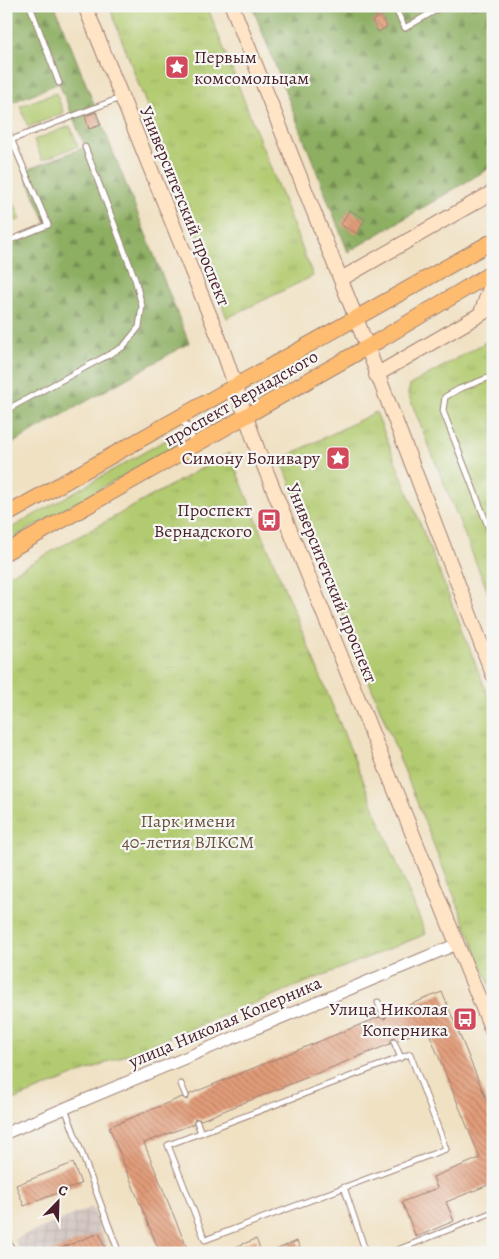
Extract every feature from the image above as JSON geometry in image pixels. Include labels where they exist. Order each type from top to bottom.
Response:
[{"type":"main road","name":"Университетский проспект","points":[[85,6],[218,336],[245,417],[493,1033]]},
{"type":"main road","points":[[232,6],[341,279],[376,375],[493,675]]},
{"type":"main road","points":[[341,279],[493,192]]},
{"type":"main road","name":"проспект Вернадского","points":[[6,515],[493,241]]},
{"type":"main road","name":"проспект Вернадского","points":[[6,552],[366,348],[493,272]]},
{"type":"main road","points":[[376,375],[487,310],[493,280]]},
{"type":"street","name":"улица Николая Коперника","points":[[6,1133],[457,944]]},
{"type":"lane","points":[[30,6],[59,83]]},
{"type":"lane","points":[[394,6],[405,28],[443,6]]},
{"type":"lane","points":[[11,140],[122,98]]},
{"type":"lane","points":[[6,128],[48,225],[6,242]]},
{"type":"lane","points":[[6,404],[8,409],[123,347],[139,327],[142,306],[135,279],[86,147]]},
{"type":"lane","points":[[493,376],[459,389],[446,397],[442,411],[493,539]]},
{"type":"lane","points":[[168,423],[184,423],[192,431],[192,441],[185,452]]},
{"type":"lane","points":[[378,1002],[384,1015]]},
{"type":"lane","points":[[394,1042],[401,1058]]},
{"type":"lane","points":[[410,1054],[446,1149],[205,1240],[168,1146],[401,1058],[410,1054]]},
{"type":"lane","points":[[181,1084],[186,1096]]},
{"type":"lane","points":[[65,1108],[119,1253]]},
{"type":"lane","points":[[197,1122],[201,1132]]},
{"type":"lane","points":[[344,1187],[366,1253]]},
{"type":"lane","points":[[390,1253],[493,1212]]},
{"type":"lane","points":[[6,1235],[13,1253]]},
{"type":"shaded area","points":[[92,1207],[109,1253],[20,1253],[15,1239]]},
{"type":"green space","points":[[6,6],[55,6],[189,343],[6,447],[6,242],[47,225],[24,171],[85,147],[59,83],[6,105]]},
{"type":"green space","points":[[109,6],[207,6],[313,276],[227,318]]},
{"type":"green space","points":[[252,6],[493,6],[493,166],[348,252]]},
{"type":"green space","points":[[56,93],[64,113],[28,127],[20,106]]},
{"type":"green space","points":[[70,126],[78,146],[42,160],[34,140]]},
{"type":"green space","points":[[6,183],[21,219],[16,221],[6,197]]},
{"type":"green space","points":[[493,338],[493,605],[408,394],[410,385]]},
{"type":"green space","points":[[376,412],[493,708],[493,994],[281,459]]},
{"type":"green space","points":[[176,434],[182,436],[181,443],[6,542],[6,531]]},
{"type":"green space","name":"Парк имени 40-летия ВЛКСМ","points":[[229,453],[426,934],[6,1103],[6,577]]},
{"type":"building","points":[[381,16],[387,27],[378,32],[372,21]]},
{"type":"building","points":[[96,112],[101,125],[89,129],[85,116]]},
{"type":"building","points":[[349,210],[365,219],[357,234],[341,225]]},
{"type":"building","points":[[442,992],[493,1116],[493,1183],[446,1202],[454,1221],[416,1237],[402,1202],[437,1188],[433,1177],[480,1158],[427,1028],[398,1040],[393,1038],[390,1044],[201,1120],[195,1118],[193,1124],[144,1143],[189,1253],[160,1253],[109,1127],[182,1097],[187,1100],[190,1094],[379,1017],[385,1019],[387,1014]]},
{"type":"building","points":[[73,1163],[81,1184],[24,1206],[16,1185]]},
{"type":"building","points":[[99,1233],[107,1253],[51,1253],[51,1252]]},
{"type":"building","points":[[256,1239],[262,1253],[222,1252]]},
{"type":"building","points":[[297,1241],[302,1253],[270,1253],[270,1252]]},
{"type":"place","name":"Первым комсомольцам","points":[[177,67]]},
{"type":"place","name":"Симону Боливару","points":[[338,458]]},
{"type":"place","name":"Проспект Вернадского","points":[[269,520]]},
{"type":"place","name":"Улица Николая Коперника","points":[[465,1019]]}]
